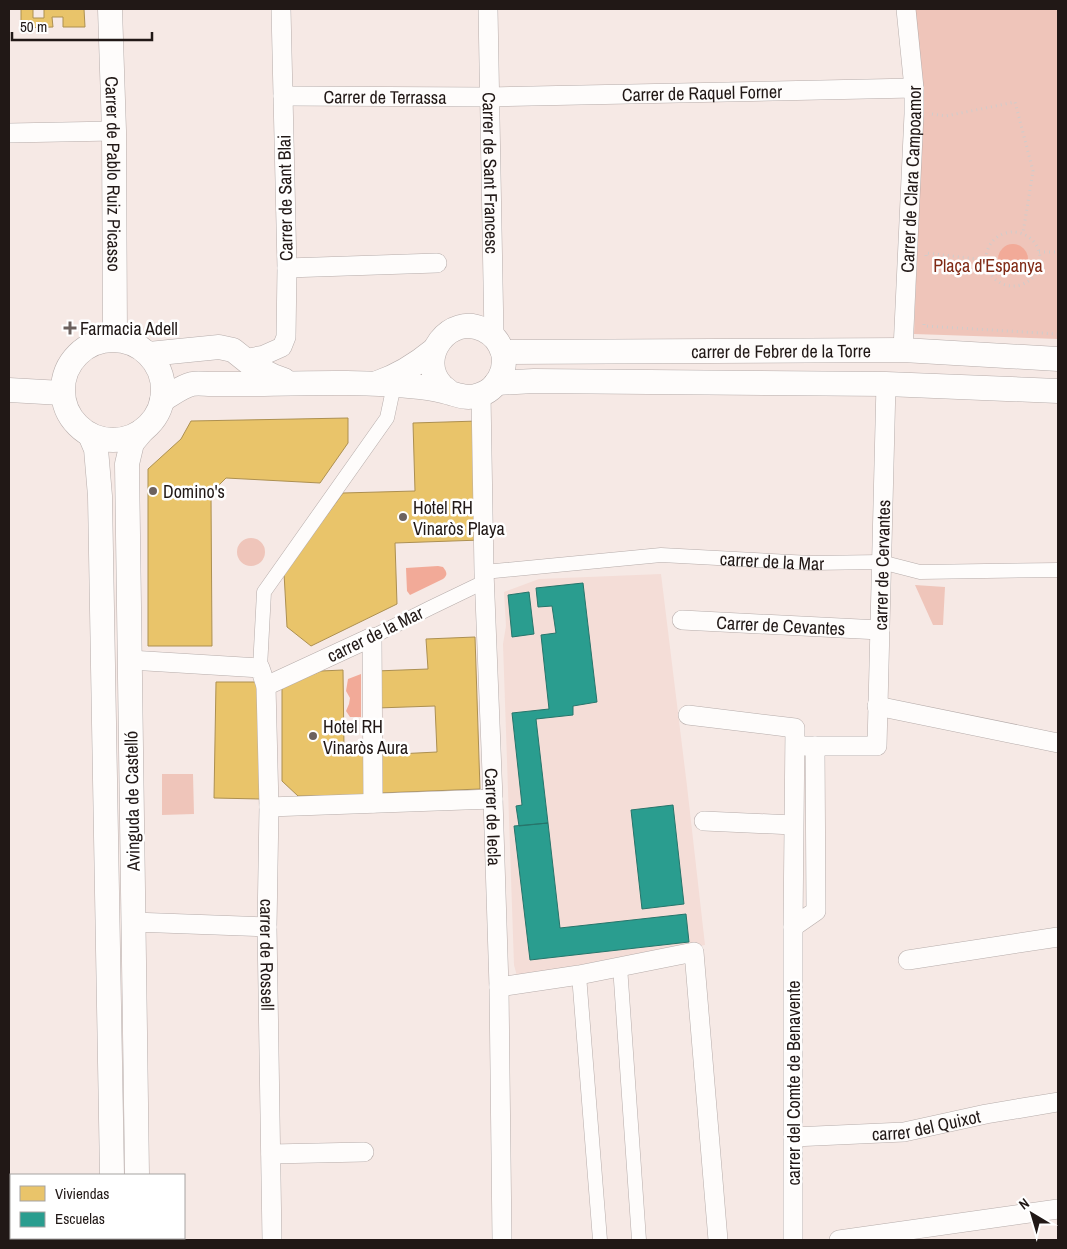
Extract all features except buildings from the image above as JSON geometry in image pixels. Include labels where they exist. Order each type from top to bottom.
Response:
[{"type":"street","name":"Carrer de Pablo Ruiz Picasso","points":[[110,9],[114,131],[115,339]]},
{"type":"street","name":"Carrer de Sant Blai","points":[[244,359],[282,347],[286,337],[287,268],[281,9]]},
{"type":"street","name":"Carrer de Sant Francesc","points":[[488,9],[489,97],[498,344]]},
{"type":"street","name":"Carrer de Clara Campoamor","points":[[903,350],[914,114],[914,88],[906,9]]},
{"type":"street","name":"Carrer de Raquel Forner","points":[[489,97],[914,88]]},
{"type":"street","name":"Carrer de Terrassa","points":[[283,96],[489,97]]},
{"type":"street","points":[[9,133],[114,131]]},
{"type":"street","points":[[287,268],[437,263]]},
{"type":"street","points":[[162,400],[191,384],[295,383],[383,385],[421,387],[460,397],[470,397],[489,389],[502,373],[504,363],[498,344],[484,330],[472,326],[460,327],[449,331],[434,350],[432,363],[435,375],[441,385],[450,393]]},
{"type":"street","points":[[115,339],[139,346],[148,354],[158,368],[163,384],[162,400],[158,412],[151,422],[142,431],[130,437],[116,440],[102,439],[79,427],[70,417],[64,405],[62,392],[64,376],[71,361],[83,349],[98,341],[115,339]]},
{"type":"street","name":"carrer de Febrer de la Torre","points":[[498,344],[903,350],[1058,359]]},
{"type":"street","points":[[148,354],[219,347],[233,350],[253,366],[272,376],[295,383]]},
{"type":"street","points":[[383,385],[390,378],[407,369],[434,350]]},
{"type":"street","name":"carrer de Febrer de la Torre","points":[[489,389],[534,381],[886,384],[1052,388]]},
{"type":"street","name":"carrer de Cervantes","points":[[815,746],[876,746],[886,384]]},
{"type":"street","points":[[263,677],[264,592],[387,418],[383,385]]},
{"type":"street","name":"Carrer de Iecla","points":[[489,389],[484,577],[499,987],[502,1240]]},
{"type":"street","points":[[9,390],[62,392]]},
{"type":"street","name":"Avinguda de Castelló","points":[[137,1174],[127,464],[132,442],[142,431]]},
{"type":"street","name":"Avinguda de Castelló","points":[[90,434],[96,449],[100,496],[112,1174]]},
{"type":"street","name":"carrer de la Mar","points":[[130,660],[263,677],[372,637],[430,608],[484,577],[661,555],[811,563],[881,562],[920,572],[1058,570]]},
{"type":"street","name":"Carrer de Cevantes","points":[[682,620],[880,630]]},
{"type":"street","points":[[372,637],[373,804]]},
{"type":"street","name":"carrer de Rossell","points":[[263,677],[269,807],[268,927],[272,1240]]},
{"type":"street","points":[[877,706],[1058,742]]},
{"type":"street","points":[[688,715],[795,728],[794,746],[815,746],[816,911],[793,927]]},
{"type":"street","name":"carrer del Comte de Benavente","points":[[793,1240],[794,746]]},
{"type":"street","points":[[269,807],[493,799]]},
{"type":"street","points":[[704,821],[793,825]]},
{"type":"street","points":[[133,922],[268,927]]},
{"type":"street","points":[[908,960],[1058,937]]},
{"type":"street","points":[[499,987],[579,975],[694,952],[718,1240]]},
{"type":"street","points":[[620,966],[639,1240]]},
{"type":"street","points":[[579,975],[600,1240]]},
{"type":"street","name":"carrer del Quixot","points":[[793,1137],[904,1132],[986,1114],[1058,1102]]},
{"type":"street","points":[[271,1154],[364,1152]]},
{"type":"street","points":[[840,1240],[1058,1209]]},
{"type":"path","points":[[930,114],[946,116],[1015,102],[1033,171],[1023,233]]},
{"type":"path","points":[[1005,233],[1023,233],[1036,244],[1040,261],[1038,270],[1026,283],[1017,286],[999,283],[987,269],[986,251],[990,243],[1005,233]]},
{"type":"path","points":[[926,262],[927,244]]},
{"type":"path","points":[[1039,252],[1058,252]]},
{"type":"path","points":[[926,254],[985,260]]},
{"type":"path","points":[[924,317],[924,326],[1058,334]]},
{"type":"shaded area","points":[[1013,244],[1024,248],[1028,259],[1024,270],[1013,274],[1002,270],[998,259],[1002,248]]},
{"type":"shaded area","points":[[443,567],[445,570],[445,578],[410,595],[407,591],[406,568]]},
{"type":"shaded area","points":[[661,574],[705,945],[517,976],[514,965],[503,644],[506,626],[504,592],[539,579]]},
{"type":"shaded area","points":[[361,674],[361,717],[350,717],[346,711],[350,698],[346,691],[348,679]]},
{"type":"green space","name":"Plaça d'Espanya","points":[[914,9],[1058,9],[1058,339],[914,334],[922,122]]},
{"type":"green space","points":[[251,538],[261,542],[265,552],[261,562],[251,566],[241,562],[237,552],[241,542]]},
{"type":"green space","points":[[915,585],[945,587],[943,625],[933,625]]},
{"type":"green space","points":[[162,774],[193,774],[194,814],[162,815]]},
{"type":"place","name":"Farmacia Adell","points":[[70,328]]},
{"type":"place","name":"Domino's","points":[[153,491]]},
{"type":"place","name":"Hotel RH Vinaròs Playa","points":[[403,517]]},
{"type":"place","name":"Hotel RH Vinaròs Aura","points":[[313,736]]}]
